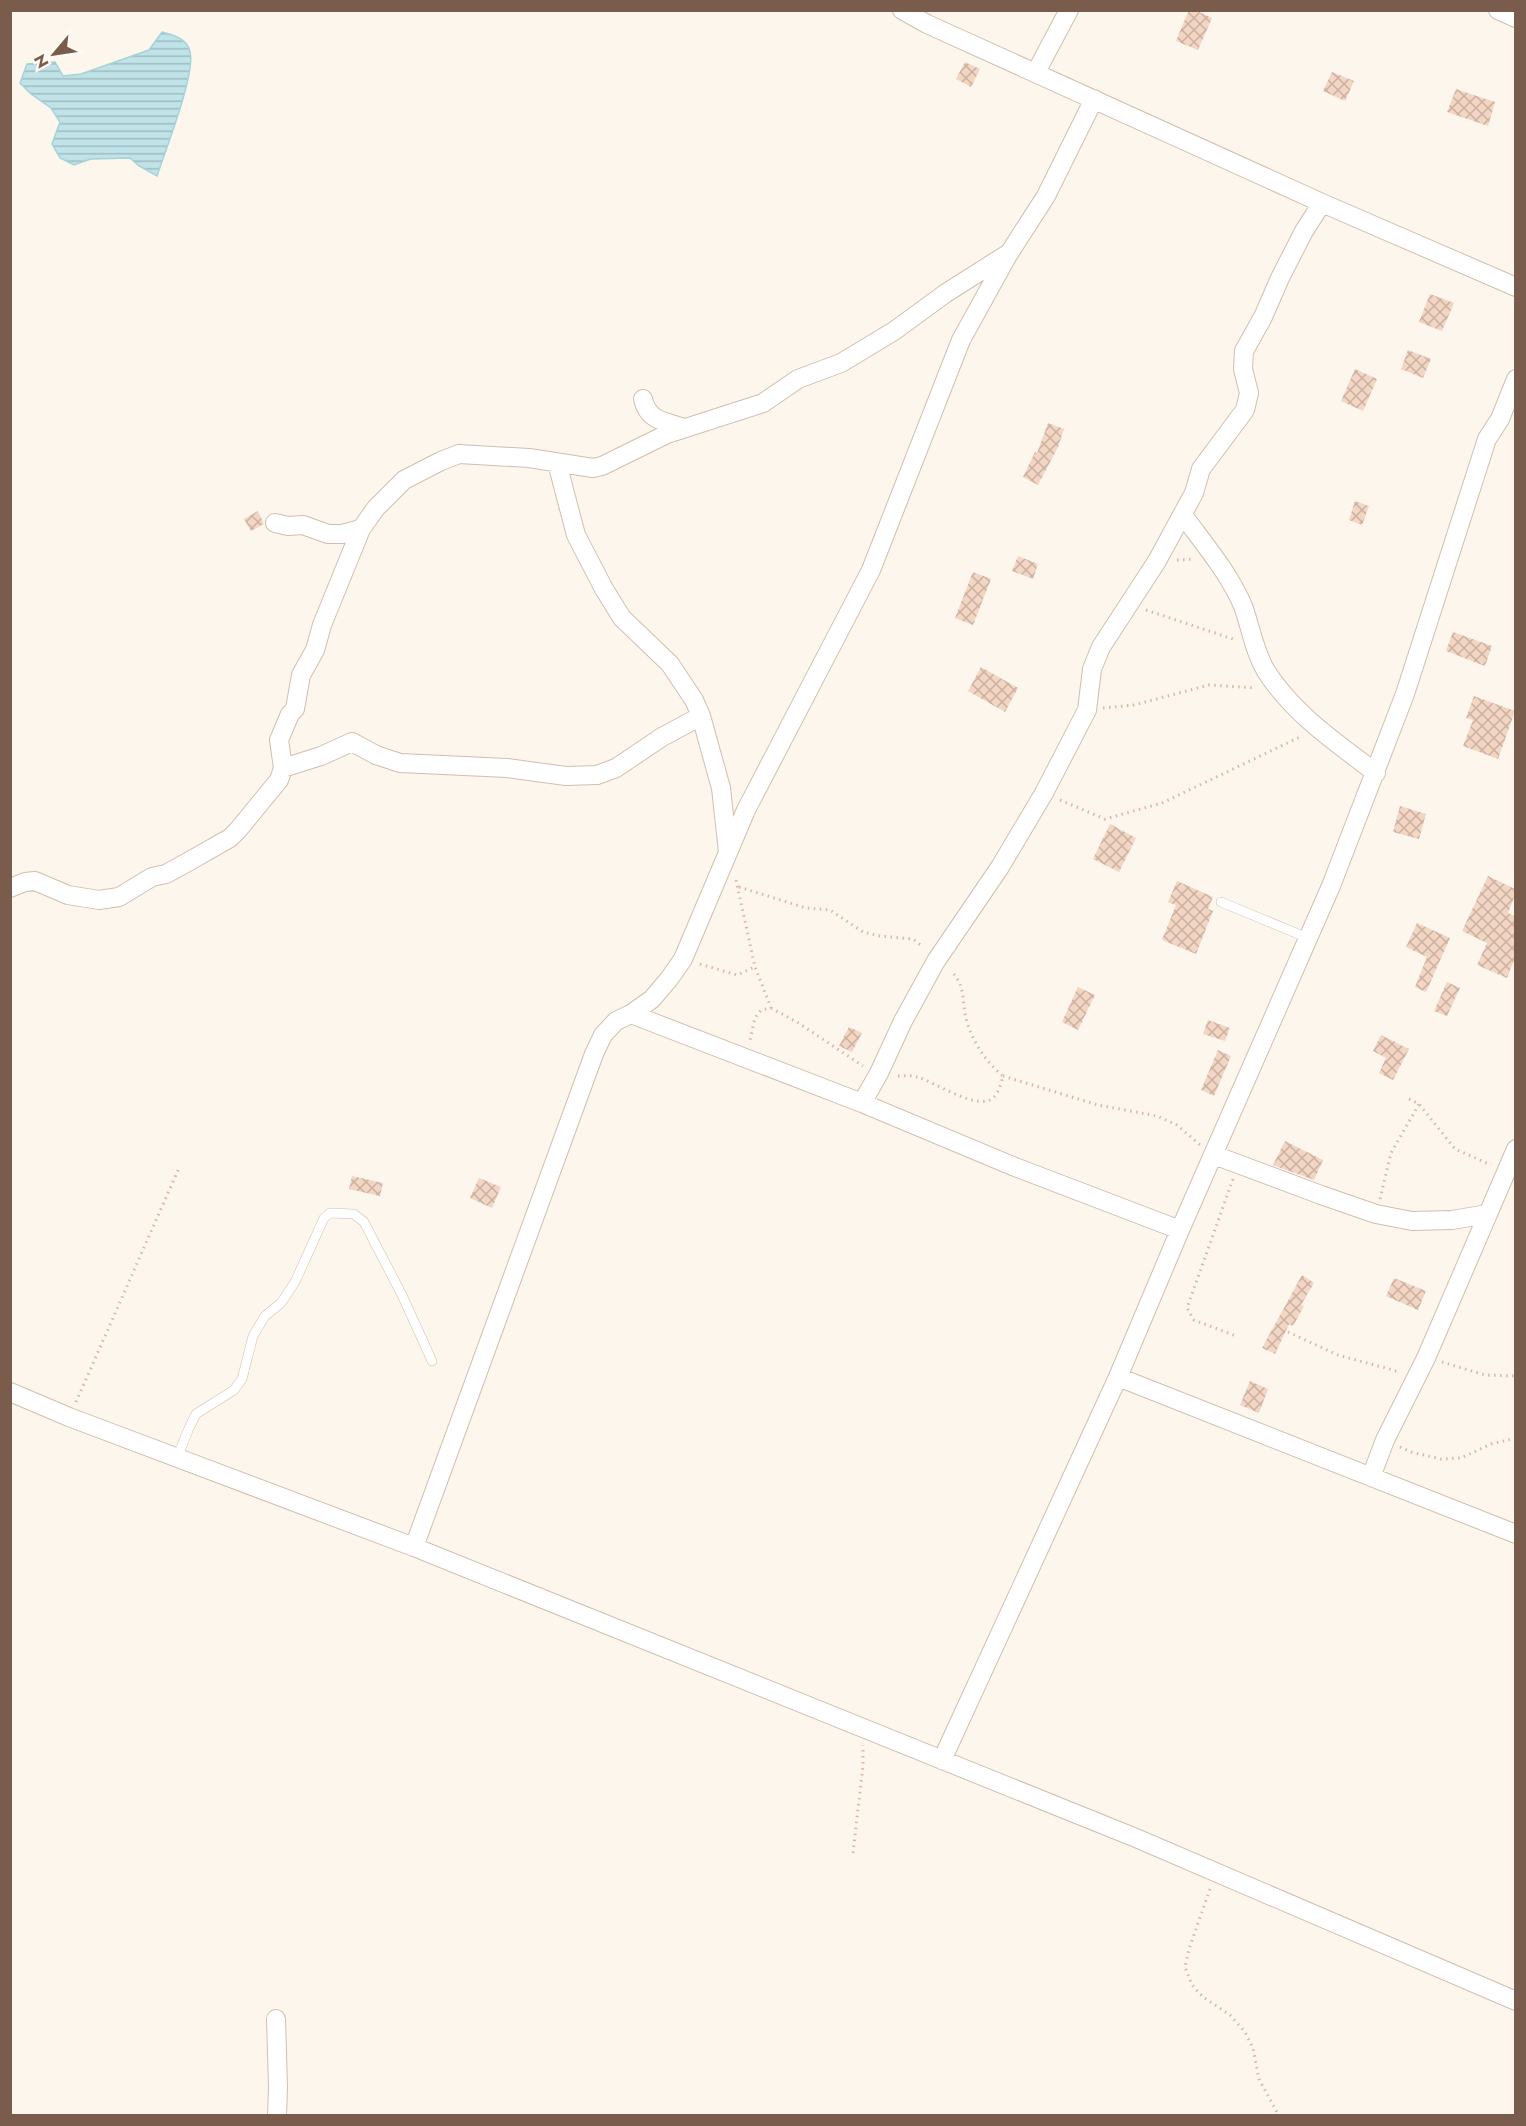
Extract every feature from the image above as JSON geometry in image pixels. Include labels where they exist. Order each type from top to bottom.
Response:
[{"type":"street","points":[[902,10],[927,24],[1322,203],[1515,287]]},
{"type":"street","points":[[1036,72],[1069,10]]},
{"type":"street","points":[[1498,10],[1515,18]]},
{"type":"street","points":[[414,1547],[594,1054],[603,1035],[616,1021],[632,1014],[652,999],[683,959],[746,810],[871,570],[961,340],[1008,255],[1046,195],[1094,99]]},
{"type":"street","points":[[861,1103],[879,1073],[903,1021],[936,962],[1000,867],[1044,793],[1087,710],[1092,669],[1101,647],[1145,582],[1183,515],[1194,493],[1200,470],[1245,410],[1249,393],[1243,369],[1244,351],[1304,231],[1322,203]]},
{"type":"street","points":[[10,888],[35,881],[68,895],[99,900],[118,897],[152,877],[166,874],[230,838],[279,780],[283,768],[279,740],[290,714],[295,709],[301,675],[315,650],[322,625],[361,529],[367,518],[404,480],[451,456],[473,454],[529,458],[593,468],[602,466],[684,428],[762,403],[798,379],[841,363],[894,331],[946,293],[1008,255]]},
{"type":"street","points":[[942,1760],[1118,1377],[1308,938],[1376,773],[1405,694],[1487,439],[1508,420],[1515,379]]},
{"type":"street","points":[[643,399],[649,414],[660,421],[684,428]]},
{"type":"street","points":[[557,463],[576,535],[604,589],[622,618],[670,664],[694,700],[701,716],[721,788],[728,854]]},
{"type":"street","points":[[1183,515],[1230,581],[1243,607],[1255,646],[1267,671],[1317,729],[1376,773]]},
{"type":"street","points":[[275,524],[303,525],[328,534],[342,534],[361,529]]},
{"type":"street","points":[[283,768],[321,756],[352,742],[400,763],[507,768],[566,776],[597,775],[616,768],[662,737],[701,716]]},
{"type":"street","points":[[632,1014],[861,1103],[1015,1167],[1180,1230]]},
{"type":"street","points":[[1371,1477],[1386,1440],[1426,1358],[1515,1149]]},
{"type":"street","points":[[1214,1155],[1376,1214],[1412,1221],[1452,1220],[1488,1214]]},
{"type":"street","points":[[1118,1377],[1515,1534]]},
{"type":"street","points":[[10,1392],[69,1417],[414,1547],[1136,1838],[1515,2001]]},
{"type":"street","points":[[276,2019],[277,2115]]},
{"type":"lane","points":[[1221,902],[1308,938]]},
{"type":"lane","points":[[177,1458],[196,1414],[234,1390],[242,1379],[253,1336],[265,1316],[281,1303],[295,1282],[324,1218],[330,1213],[354,1214],[364,1222],[402,1294],[432,1361]]},
{"type":"path","points":[[1157,561],[1214,558]]},
{"type":"path","points":[[1128,604],[1255,646]]},
{"type":"path","points":[[1087,710],[1134,705],[1209,685],[1252,687],[1283,692]]},
{"type":"path","points":[[1044,793],[1105,819],[1162,803],[1317,729]]},
{"type":"path","points":[[728,854],[739,887],[755,967],[771,1008],[761,1010],[755,1018],[744,1059]]},
{"type":"path","points":[[739,887],[806,909],[830,910],[863,932],[913,939],[936,962],[948,968],[958,978],[963,990],[963,1005],[968,1024],[989,1064],[1003,1076],[1098,1105],[1157,1116],[1177,1125],[1214,1155]]},
{"type":"path","points":[[683,959],[737,975],[755,967]]},
{"type":"path","points":[[994,1098],[1003,1076]]},
{"type":"path","points":[[1409,1098],[1419,1104],[1455,1149],[1505,1172]]},
{"type":"path","points":[[1376,1214],[1391,1153],[1419,1104]]},
{"type":"path","points":[[1236,1336],[1194,1320],[1187,1308],[1238,1164]]},
{"type":"path","points":[[69,1417],[179,1168]]},
{"type":"path","points":[[1288,1332],[1338,1355],[1417,1377]]},
{"type":"path","points":[[1426,1358],[1485,1375],[1515,1376]]},
{"type":"path","points":[[1386,1440],[1411,1452],[1441,1459],[1461,1458],[1491,1444],[1515,1438]]},
{"type":"path","points":[[853,1853],[863,1766],[864,1728]]},
{"type":"path","points":[[1215,1873],[1185,1967],[1192,1985],[1203,1997],[1230,2015],[1245,2032],[1253,2048],[1259,2079],[1279,2115]]},
{"type":"water","points":[[162,32],[171,34],[186,43],[191,62],[173,131],[157,176],[130,158],[91,159],[74,165],[60,158],[52,144],[60,122],[51,108],[20,83],[27,64],[55,62],[63,76],[81,74],[149,50]]},
{"type":"building","points":[[1189,10],[1195,10],[1212,18],[1198,50],[1176,41]]},
{"type":"building","points":[[965,62],[980,69],[971,87],[956,79]]},
{"type":"building","points":[[1332,72],[1354,81],[1345,101],[1323,91]]},
{"type":"building","points":[[1456,89],[1495,102],[1488,126],[1447,112]]},
{"type":"building","points":[[1430,294],[1454,303],[1442,331],[1419,322]]},
{"type":"building","points":[[1408,350],[1431,359],[1423,378],[1401,369]]},
{"type":"building","points":[[1355,369],[1377,379],[1363,411],[1341,401]]},
{"type":"building","points":[[1048,423],[1064,429],[1058,447],[1038,485],[1023,477],[1035,452],[1037,453]]},
{"type":"building","points":[[1355,501],[1369,506],[1362,525],[1349,520]]},
{"type":"building","points":[[258,511],[264,524],[251,531],[244,519]]},
{"type":"building","points":[[1018,556],[1038,564],[1033,579],[1012,571]]},
{"type":"building","points":[[973,572],[991,579],[973,625],[955,618]]},
{"type":"building","points":[[1453,632],[1492,646],[1485,666],[1446,651]]},
{"type":"building","points":[[981,667],[1018,688],[1005,712],[968,691]]},
{"type":"building","points":[[1474,696],[1515,711],[1498,759],[1463,746],[1473,720],[1466,718]]},
{"type":"building","points":[[1400,806],[1426,814],[1419,839],[1393,832]]},
{"type":"building","points":[[1110,824],[1136,838],[1119,872],[1093,859]]},
{"type":"building","points":[[1488,876],[1515,889],[1508,913],[1515,916],[1515,958],[1507,978],[1477,965],[1487,943],[1462,931]]},
{"type":"building","points":[[1177,881],[1213,897],[1208,909],[1213,911],[1196,954],[1162,940],[1176,905],[1168,902]]},
{"type":"building","points":[[1417,923],[1450,938],[1426,992],[1415,987],[1427,957],[1406,947]]},
{"type":"building","points":[[1447,982],[1460,988],[1447,1016],[1434,1011]]},
{"type":"building","points":[[1078,987],[1095,995],[1078,1030],[1062,1022]]},
{"type":"building","points":[[1208,1020],[1230,1028],[1225,1041],[1203,1034]]},
{"type":"building","points":[[849,1027],[862,1033],[852,1052],[839,1046]]},
{"type":"building","points":[[1381,1035],[1409,1049],[1393,1080],[1379,1073],[1386,1058],[1373,1051]]},
{"type":"building","points":[[1218,1050],[1231,1056],[1214,1096],[1201,1090]]},
{"type":"building","points":[[1285,1141],[1323,1160],[1314,1180],[1273,1165]]},
{"type":"building","points":[[352,1176],[383,1183],[380,1196],[349,1189]]},
{"type":"building","points":[[479,1178],[501,1187],[492,1208],[470,1198]]},
{"type":"building","points":[[1302,1275],[1314,1283],[1301,1305],[1304,1306],[1293,1326],[1289,1324],[1275,1354],[1262,1348]]},
{"type":"building","points":[[1394,1278],[1426,1291],[1418,1310],[1386,1296]]},
{"type":"building","points":[[1250,1381],[1268,1389],[1259,1413],[1240,1405]]}]
